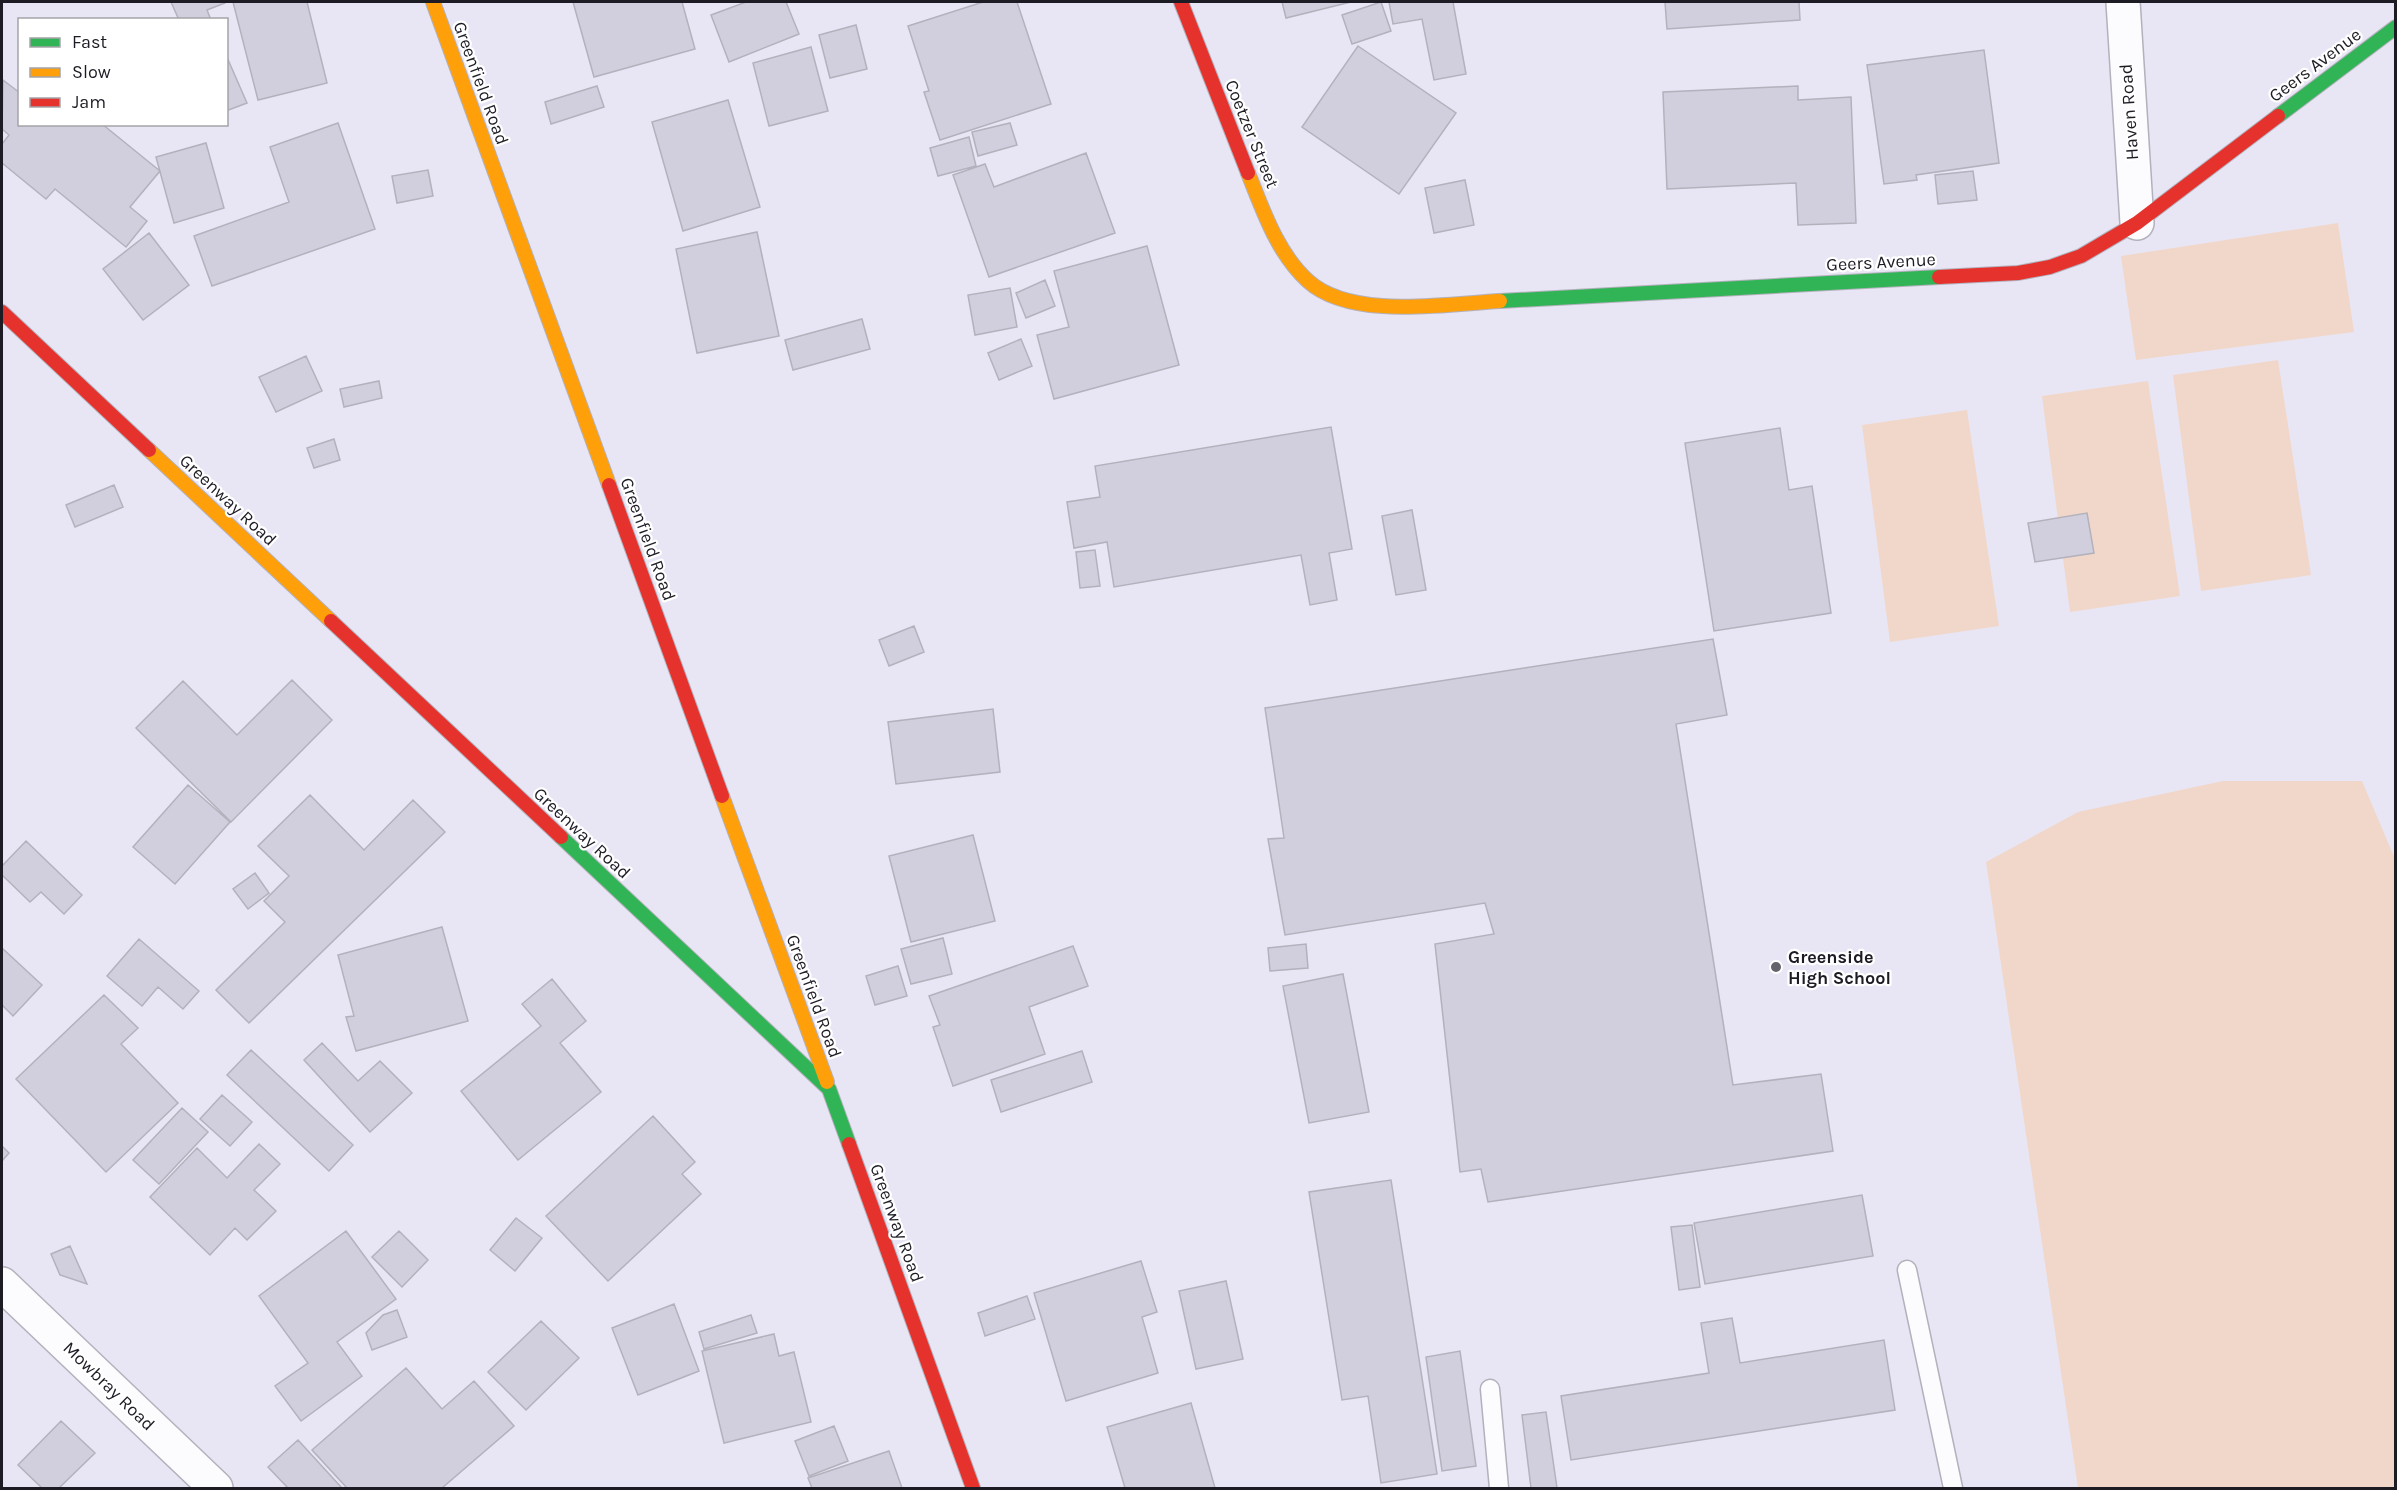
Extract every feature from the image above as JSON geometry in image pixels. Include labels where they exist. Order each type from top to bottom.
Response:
[{"type":"street","name":"Greenfield Road","points":[[433,2],[829,1089]]},
{"type":"street","name":"Coetzer Street","points":[[1181,2],[1258,197],[1280,244],[1300,274]]},
{"type":"street","name":"Haven Road","points":[[2123,2],[2137,223]]},
{"type":"street","name":"Geers Avenue","points":[[1300,274],[1328,295],[1354,304],[1387,307],[2006,273],[2050,267],[2081,256],[2137,223],[2396,27]]},
{"type":"street","name":"Greenway Road","points":[[2,312],[829,1089],[973,1488]]},
{"type":"street","name":"Mowbray Road","points":[[2,1284],[216,1488]]},
{"type":"lane","points":[[1907,1270],[1953,1488]]},
{"type":"lane","points":[[1490,1389],[1499,1488]]},
{"type":"shaded area","points":[[2338,223],[2354,332],[2136,360],[2121,256]]},
{"type":"shaded area","points":[[2278,360],[2311,575],[2201,591],[2173,375]]},
{"type":"shaded area","points":[[2148,381],[2180,596],[2070,612],[2042,396]]},
{"type":"shaded area","points":[[1967,410],[1999,626],[1890,642],[1862,425]]},
{"type":"shaded area","points":[[2223,781],[2362,781],[2395,859],[2395,1488],[2078,1488],[1986,862],[2078,812]]},
{"type":"building","points":[[171,2],[225,2],[207,10],[210,18],[178,18]]},
{"type":"building","points":[[233,2],[307,2],[327,83],[258,100]]},
{"type":"building","points":[[573,2],[682,2],[695,49],[594,77]]},
{"type":"building","points":[[746,2],[786,2],[799,34],[729,62],[711,15]]},
{"type":"building","points":[[983,2],[1017,2],[1051,104],[940,140],[924,92],[929,91],[908,26]]},
{"type":"building","points":[[1282,2],[1351,2],[1286,18]]},
{"type":"building","points":[[1381,2],[1391,31],[1352,44],[1342,15]]},
{"type":"building","points":[[1389,2],[1453,2],[1466,74],[1434,80],[1422,19],[1393,24]]},
{"type":"building","points":[[1665,2],[1799,2],[1800,20],[1667,29]]},
{"type":"building","points":[[856,25],[867,69],[830,78],[819,35]]},
{"type":"building","points":[[1358,46],[1456,113],[1399,194],[1302,127]]},
{"type":"building","points":[[811,47],[828,111],[769,126],[753,63]]},
{"type":"building","points":[[1984,50],[1999,163],[1916,175],[1917,180],[1884,184],[1867,65]]},
{"type":"building","points":[[228,60],[247,103],[228,110]]},
{"type":"building","points":[[3,80],[18,91],[18,126],[104,126],[160,171],[130,207],[147,221],[126,247],[55,189],[46,199],[2,163],[2,144],[9,135],[2,129]]},
{"type":"building","points":[[597,86],[604,107],[551,124],[545,102]]},
{"type":"building","points":[[1798,86],[1798,100],[1851,97],[1856,223],[1798,225],[1796,183],[1667,189],[1663,92]]},
{"type":"building","points":[[728,100],[760,207],[683,231],[652,122]]},
{"type":"building","points":[[338,123],[375,229],[212,286],[194,236],[289,202],[270,147]]},
{"type":"building","points":[[1010,123],[1017,145],[978,156],[972,132]]},
{"type":"building","points":[[969,137],[976,166],[938,176],[930,148]]},
{"type":"building","points":[[206,143],[224,208],[174,223],[156,157]]},
{"type":"building","points":[[1086,153],[1115,233],[989,277],[953,175],[985,164],[994,187]]},
{"type":"building","points":[[428,170],[433,196],[397,203],[392,176]]},
{"type":"building","points":[[1973,171],[1977,200],[1938,204],[1935,175]]},
{"type":"building","points":[[1465,180],[1474,225],[1434,233],[1425,188]]},
{"type":"building","points":[[757,232],[779,336],[697,353],[676,249]]},
{"type":"building","points":[[149,233],[189,285],[143,320],[103,269]]},
{"type":"building","points":[[1147,246],[1179,365],[1054,399],[1037,335],[1069,327],[1054,271]]},
{"type":"building","points":[[1045,280],[1055,306],[1026,318],[1016,293]]},
{"type":"building","points":[[1010,288],[1017,327],[975,335],[968,295]]},
{"type":"building","points":[[862,319],[870,349],[793,370],[785,340]]},
{"type":"building","points":[[1021,339],[1032,366],[999,380],[988,353]]},
{"type":"building","points":[[306,356],[322,391],[276,412],[259,377]]},
{"type":"building","points":[[379,381],[382,398],[344,407],[340,389]]},
{"type":"building","points":[[1331,427],[1352,549],[1329,553],[1337,600],[1310,605],[1301,555],[1114,587],[1107,542],[1074,548],[1067,502],[1100,497],[1095,466]]},
{"type":"building","points":[[1780,428],[1789,490],[1812,486],[1831,613],[1714,631],[1685,443]]},
{"type":"building","points":[[334,439],[340,460],[314,468],[307,448]]},
{"type":"building","points":[[114,485],[123,507],[75,527],[66,505]]},
{"type":"building","points":[[1412,510],[1426,590],[1396,595],[1382,516]]},
{"type":"building","points":[[2087,513],[2094,553],[2035,562],[2028,523]]},
{"type":"building","points":[[1095,550],[1100,586],[1080,588],[1076,552]]},
{"type":"building","points":[[914,626],[924,652],[889,666],[879,640]]},
{"type":"building","points":[[1713,639],[1727,715],[1676,724],[1733,1085],[1821,1074],[1833,1151],[1488,1202],[1481,1169],[1460,1172],[1435,944],[1494,934],[1485,903],[1285,935],[1268,839],[1284,838],[1265,708]]},
{"type":"building","points":[[292,680],[332,720],[231,822],[136,728],[183,681],[237,735]]},
{"type":"building","points":[[993,709],[1000,772],[896,784],[888,722]]},
{"type":"building","points":[[188,785],[230,822],[175,884],[133,847]]},
{"type":"building","points":[[310,795],[364,850],[413,800],[445,832],[249,1023],[216,990],[285,922],[264,901],[289,876],[258,846]]},
{"type":"building","points":[[973,835],[995,921],[911,942],[889,856]]},
{"type":"building","points":[[26,841],[82,895],[64,914],[41,892],[30,902],[2,875],[2,866]]},
{"type":"building","points":[[255,873],[269,893],[248,909],[233,889]]},
{"type":"building","points":[[442,927],[468,1021],[356,1051],[346,1017],[354,1016],[338,955]]},
{"type":"building","points":[[943,938],[952,974],[911,984],[901,949]]},
{"type":"building","points":[[139,939],[199,991],[183,1009],[158,987],[142,1006],[107,976]]},
{"type":"building","points":[[1306,944],[1308,968],[1270,971],[1268,948]]},
{"type":"building","points":[[1073,946],[1088,986],[1029,1007],[1045,1054],[953,1086],[933,1027],[940,1025],[929,996]]},
{"type":"building","points":[[2,948],[42,985],[13,1016],[2,1005]]},
{"type":"building","points":[[898,966],[907,996],[875,1005],[866,976]]},
{"type":"building","points":[[1343,974],[1369,1112],[1309,1123],[1283,986]]},
{"type":"building","points":[[552,979],[586,1021],[560,1043],[601,1092],[518,1160],[461,1091],[541,1026],[522,1004]]},
{"type":"building","points":[[104,995],[138,1028],[121,1044],[178,1103],[106,1172],[16,1079]]},
{"type":"building","points":[[322,1043],[358,1081],[380,1061],[412,1093],[370,1132],[304,1060]]},
{"type":"building","points":[[251,1050],[353,1145],[329,1171],[227,1075]]},
{"type":"building","points":[[1082,1051],[1092,1082],[1001,1112],[991,1080]]},
{"type":"building","points":[[222,1095],[252,1122],[230,1146],[200,1119]]},
{"type":"building","points":[[182,1108],[208,1132],[159,1184],[133,1160]]},
{"type":"building","points":[[653,1116],[695,1162],[682,1174],[701,1194],[608,1281],[546,1216]]},
{"type":"building","points":[[259,1144],[280,1164],[254,1190],[276,1211],[247,1240],[235,1228],[210,1255],[150,1197],[197,1148],[227,1178]]},
{"type":"building","points":[[2,1146],[9,1153],[2,1161]]},
{"type":"building","points":[[1391,1180],[1437,1474],[1381,1483],[1368,1396],[1342,1400],[1309,1192]]},
{"type":"building","points":[[1862,1195],[1873,1256],[1705,1284],[1694,1223]]},
{"type":"building","points":[[516,1218],[542,1238],[515,1271],[490,1250]]},
{"type":"building","points":[[1692,1225],[1700,1287],[1679,1290],[1671,1227]]},
{"type":"building","points":[[346,1231],[396,1299],[337,1342],[362,1376],[301,1421],[275,1386],[308,1363],[259,1296]]},
{"type":"building","points":[[399,1231],[428,1260],[402,1287],[372,1257]]},
{"type":"building","points":[[70,1246],[87,1284],[60,1275],[51,1254]]},
{"type":"building","points":[[1141,1261],[1157,1312],[1142,1317],[1158,1373],[1066,1401],[1034,1293]]},
{"type":"building","points":[[1226,1281],[1243,1359],[1196,1369],[1179,1291]]},
{"type":"building","points":[[1027,1296],[1035,1319],[985,1336],[978,1313]]},
{"type":"building","points":[[674,1304],[699,1371],[638,1395],[612,1328]]},
{"type":"building","points":[[397,1310],[407,1337],[372,1350],[366,1333],[383,1315]]},
{"type":"building","points":[[751,1315],[757,1333],[704,1349],[699,1332]]},
{"type":"building","points":[[1732,1318],[1740,1363],[1884,1340],[1895,1410],[1571,1460],[1561,1396],[1709,1373],[1701,1323]]},
{"type":"building","points":[[541,1321],[579,1358],[526,1410],[488,1372]]},
{"type":"building","points":[[774,1334],[779,1356],[794,1352],[811,1422],[724,1443],[702,1351]]},
{"type":"building","points":[[1460,1351],[1476,1466],[1442,1471],[1426,1357]]},
{"type":"building","points":[[406,1368],[442,1409],[474,1381],[514,1426],[442,1488],[347,1488],[312,1450]]},
{"type":"building","points":[[1191,1403],[1215,1488],[1125,1488],[1107,1427]]},
{"type":"building","points":[[1546,1412],[1557,1488],[1531,1488],[1522,1415]]},
{"type":"building","points":[[61,1421],[95,1453],[59,1488],[42,1488],[18,1465]]},
{"type":"building","points":[[834,1426],[848,1461],[809,1476],[795,1441]]},
{"type":"building","points":[[298,1440],[340,1488],[288,1488],[268,1467]]},
{"type":"building","points":[[889,1451],[902,1488],[812,1488],[808,1478]]},
{"type":"traffic: fast","points":[[2278,116],[2396,27]]},
{"type":"traffic: fast","points":[[1500,301],[1939,277]]},
{"type":"traffic: fast","points":[[561,837],[829,1089],[849,1144]]},
{"type":"traffic: slow","points":[[433,2],[609,485]]},
{"type":"traffic: slow","points":[[1248,173],[1265,216],[1288,258],[1308,281],[1326,293],[1348,301],[1400,307],[1500,301]]},
{"type":"traffic: slow","points":[[149,450],[331,621]]},
{"type":"traffic: slow","points":[[722,796],[827,1082]]},
{"type":"traffic: jam","points":[[1181,2],[1248,173]]},
{"type":"traffic: jam","points":[[1939,277],[2018,273],[2050,267],[2081,256],[2137,223],[2278,116]]},
{"type":"traffic: jam","points":[[2,312],[149,450]]},
{"type":"traffic: jam","points":[[609,485],[722,796]]},
{"type":"traffic: jam","points":[[331,621],[561,837]]},
{"type":"traffic: jam","points":[[849,1144],[973,1488]]},
{"type":"place","name":"Greenside High School","points":[[1776,967]]}]
